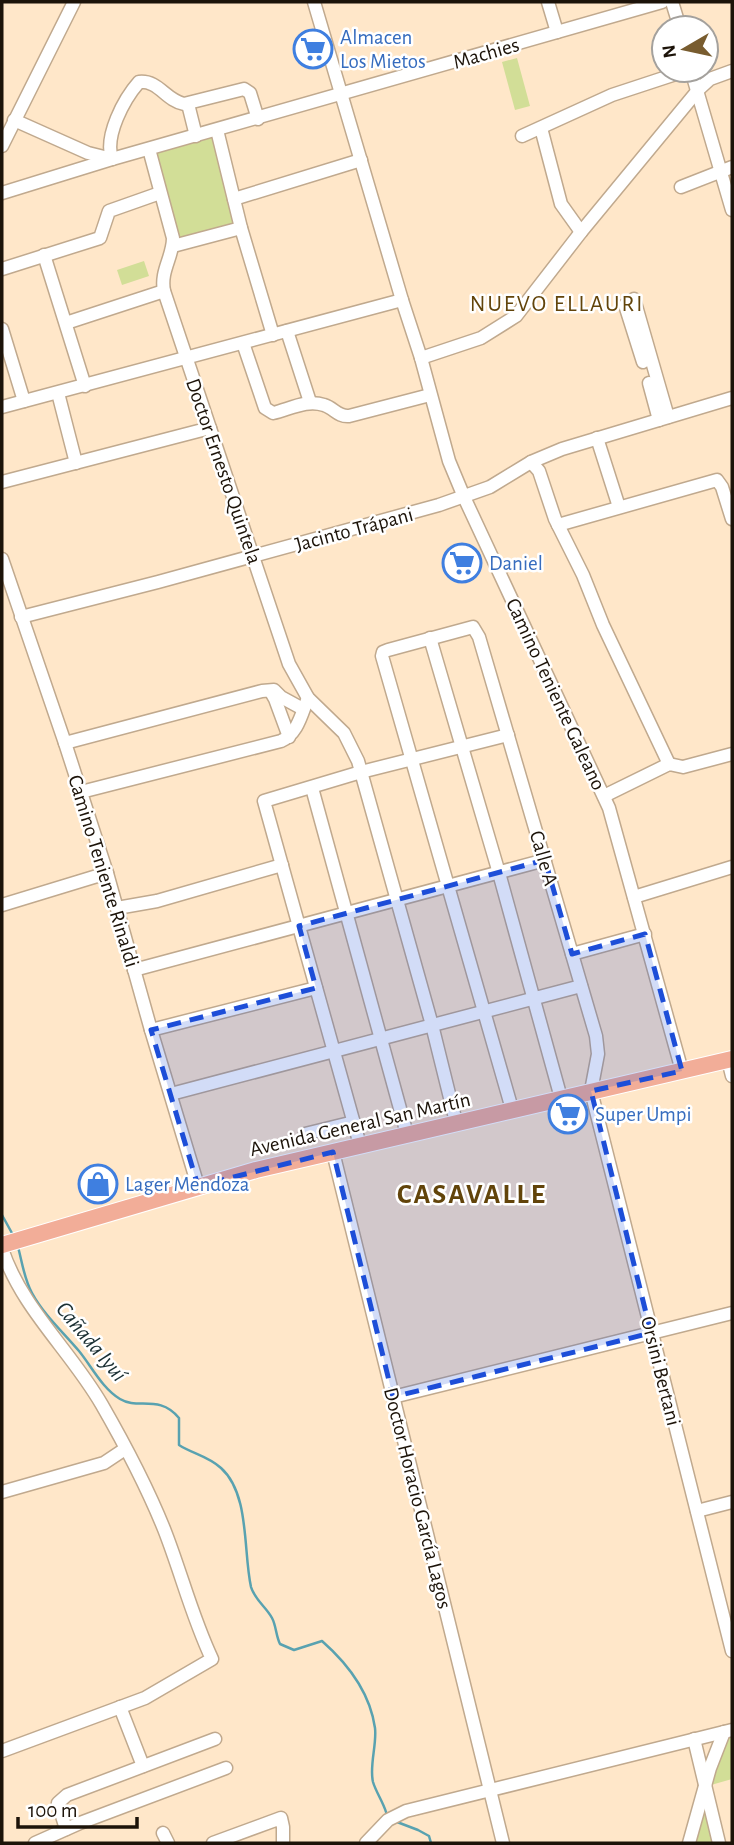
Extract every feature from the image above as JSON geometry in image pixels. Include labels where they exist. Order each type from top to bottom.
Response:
[{"type":"main road","name":"Avenida General San Martín","points":[[2,1247],[198,1185],[730,1059]]},
{"type":"street","points":[[2,146],[74,2]]},
{"type":"street","name":"Camino Teniente Galeano","points":[[314,2],[421,358],[449,461],[604,796],[682,1071]]},
{"type":"street","points":[[548,2],[557,32]]},
{"type":"street","name":"Machies","points":[[2,193],[662,2]]},
{"type":"street","points":[[421,358],[481,338],[516,316],[581,232],[699,89],[710,79],[732,71]]},
{"type":"street","points":[[112,159],[109,149],[114,128],[139,82],[153,83],[178,103],[188,104],[244,89],[250,93],[258,119]]},
{"type":"street","points":[[522,136],[612,95],[650,83]]},
{"type":"street","points":[[697,84],[727,169],[732,210]]},
{"type":"street","points":[[188,104],[196,136]]},
{"type":"street","points":[[14,120],[88,153],[112,159]]},
{"type":"street","points":[[541,128],[561,204],[581,232]]},
{"type":"street","points":[[217,130],[241,228],[273,335]]},
{"type":"street","name":"Doctor Ernesto Quintela","points":[[149,149],[172,233],[173,246],[163,273],[164,291],[289,664],[306,704],[344,733],[361,772],[432,1025],[456,1122]]},
{"type":"street","points":[[234,199],[361,160]]},
{"type":"street","points":[[681,187],[727,169]]},
{"type":"street","points":[[2,269],[100,238],[109,211],[160,193]]},
{"type":"street","points":[[173,246],[241,228]]},
{"type":"street","points":[[44,256],[85,386]]},
{"type":"street","points":[[66,323],[164,291]]},
{"type":"street","points":[[2,407],[402,300]]},
{"type":"street","points":[[630,302],[663,419]]},
{"type":"street","points":[[2,329],[24,401]]},
{"type":"street","points":[[287,331],[310,402]]},
{"type":"street","points":[[243,343],[265,408],[273,413],[310,402],[328,407],[343,416],[430,395]]},
{"type":"street","points":[[58,393],[76,463]]},
{"type":"street","name":"Jacinto Trápani","points":[[21,617],[253,557],[464,497],[490,488],[531,461],[597,438],[732,398]]},
{"type":"street","points":[[2,482],[210,428]]},
{"type":"street","points":[[597,438],[619,507]]},
{"type":"street","points":[[531,461],[539,471],[558,526],[669,764]]},
{"type":"street","points":[[558,526],[717,480],[722,487],[732,519]]},
{"type":"street","name":"Camino Teniente Rinaldi","points":[[2,559],[107,873],[198,1185]]},
{"type":"street","name":"Calle A","points":[[429,638],[473,627],[479,636],[598,1049],[591,1091]]},
{"type":"street","points":[[512,1109],[382,660],[383,652],[429,638],[499,873],[561,1098]]},
{"type":"street","points":[[269,690],[289,737]]},
{"type":"street","points":[[65,743],[269,690],[274,690],[281,697],[306,704],[297,727],[289,737],[275,743],[81,792]]},
{"type":"street","points":[[360,1145],[264,801],[361,772],[508,735]]},
{"type":"street","points":[[604,796],[669,764],[683,767],[732,754]]},
{"type":"street","points":[[312,788],[407,1134]]},
{"type":"street","points":[[134,970],[545,860]]},
{"type":"street","points":[[117,908],[157,901],[282,865]]},
{"type":"street","points":[[634,897],[732,867]]},
{"type":"street","points":[[2,905],[107,873]]},
{"type":"street","points":[[572,954],[645,934]]},
{"type":"street","points":[[171,1094],[581,986]]},
{"type":"street","points":[[151,1030],[316,988]]},
{"type":"street","points":[[730,1059],[732,1076]]},
{"type":"street","name":"Orsini Bertani","points":[[591,1091],[732,1651]]},
{"type":"street","points":[[305,1134],[354,1122]]},
{"type":"street","name":"Doctor Horacio García Lagos","points":[[333,1152],[503,1843]]},
{"type":"street","points":[[2,1247],[24,1297],[101,1404],[125,1449],[164,1527],[198,1631],[212,1659],[145,1698],[2,1751]]},
{"type":"street","points":[[393,1397],[732,1312]]},
{"type":"street","points":[[2,1492],[104,1463],[125,1449]]},
{"type":"street","points":[[697,1511],[732,1502]]},
{"type":"street","points":[[120,1707],[143,1766]]},
{"type":"street","points":[[366,1843],[396,1814],[728,1731]]},
{"type":"street","points":[[689,1843],[717,1745],[728,1731]]},
{"type":"street","points":[[66,1829],[58,1807],[62,1798],[215,1739]]},
{"type":"street","points":[[694,1739],[719,1843]]},
{"type":"street","points":[[35,1843],[226,1768]]},
{"type":"street","points":[[213,1843],[281,1818],[283,1843]]},
{"type":"highlighted area","points":[[545,860],[572,954],[645,934],[682,1071],[591,1091],[651,1333],[393,1397],[333,1152],[198,1186],[151,1030],[316,988],[299,926]]},
{"type":"green space","points":[[517,58],[530,106],[515,110],[502,62]]},
{"type":"green space","points":[[211,137],[236,224],[179,241],[155,155],[157,152]]},
{"type":"green space","points":[[144,261],[149,276],[122,285],[117,270]]},
{"type":"green space","points":[[732,1735],[732,1779],[711,1785],[726,1739]]},
{"type":"green space","points":[[705,1804],[716,1843],[692,1843]]},
{"type":"waterway","name":"Cañada Iyuí","points":[[2,1215],[13,1235]]},
{"type":"waterway","name":"Cañada Iyuí","points":[[18,1247],[27,1282],[37,1301],[108,1389],[127,1402],[156,1404],[171,1411],[179,1418],[179,1445],[216,1464],[230,1479],[241,1508],[251,1587],[272,1618],[280,1644],[294,1650],[322,1641],[340,1659],[363,1691],[375,1728],[373,1782],[386,1812]]},
{"type":"waterway","name":"Cañada Iyuí","points":[[397,1822],[429,1836],[431,1843]]},
{"type":"place","name":"Almacen Los Mietos","points":[[313,49]]},
{"type":"place","name":"Daniel","points":[[462,563]]},
{"type":"place","name":"Super Umpi","points":[[568,1114]]},
{"type":"place","name":"Lager Mendoza","points":[[98,1184]]},
{"type":"district","name":"NUEVO ELLAURI","points":[[557,303]]},
{"type":"district","name":"CASAVALLE","points":[[472,1193]]}]
